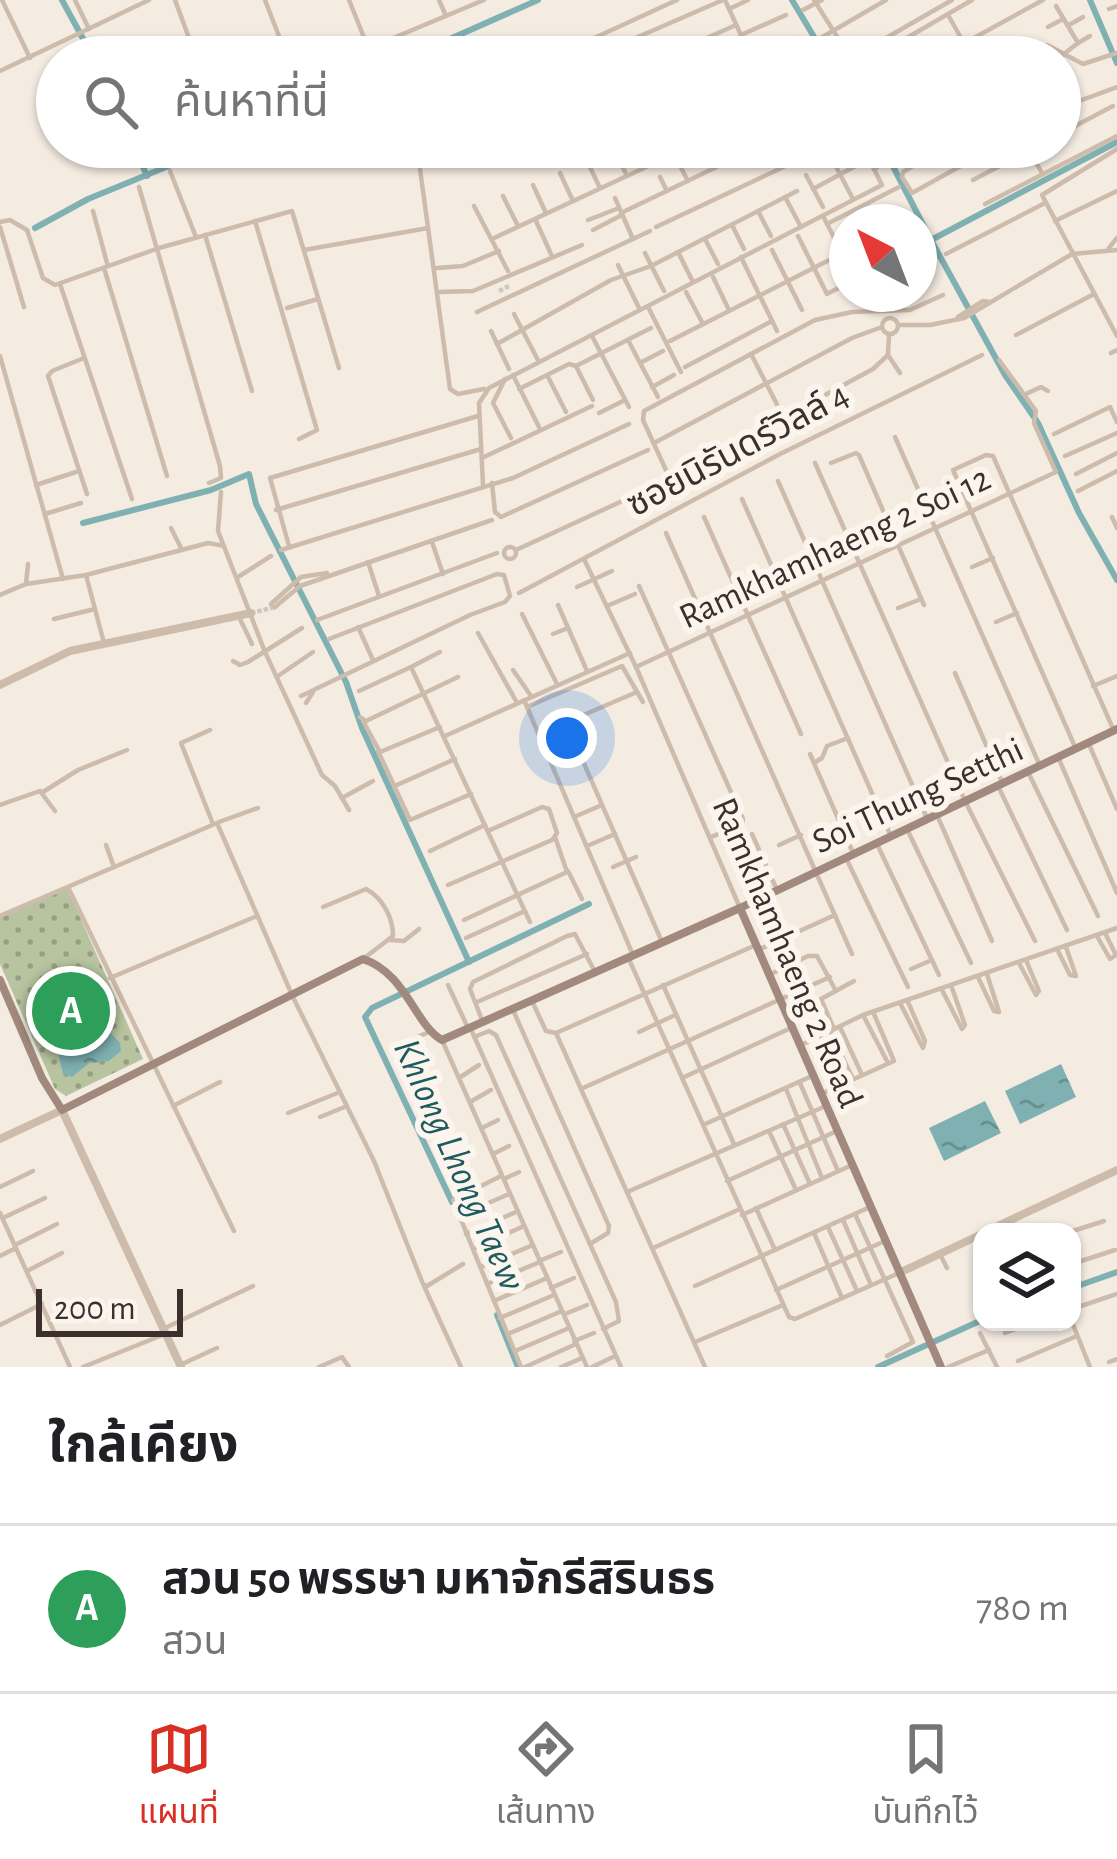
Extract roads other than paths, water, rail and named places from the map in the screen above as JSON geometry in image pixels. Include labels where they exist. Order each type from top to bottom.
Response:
[{"type":"main road","name":"Soi Thung Setthi","points":[[442,1040],[485,1027],[532,1001],[818,872],[1028,772],[1114,725]]},
{"type":"main road","name":"Ramkhamhaeng 2 Road","points":[[740,908],[944,1367]]},
{"type":"main road","points":[[0,980],[62,1110],[361,960],[377,964],[442,1040]]},
{"type":"street","points":[[2,0],[30,58]]},
{"type":"street","points":[[74,0],[87,30]]},
{"type":"street","points":[[75,36],[149,0]]},
{"type":"street","points":[[175,0],[188,36]]},
{"type":"street","points":[[265,0],[278,36]]},
{"type":"street","points":[[350,0],[364,36]]},
{"type":"street","points":[[439,0],[446,16]]},
{"type":"street","points":[[396,36],[484,0]]},
{"type":"street","points":[[599,36],[677,0]]},
{"type":"street","points":[[641,36],[724,0],[741,35],[786,14]]},
{"type":"street","points":[[729,9],[748,0]]},
{"type":"street","points":[[825,36],[886,0]]},
{"type":"street","points":[[889,36],[952,0]]},
{"type":"street","points":[[908,36],[972,0]]},
{"type":"street","points":[[975,36],[1043,0]]},
{"type":"street","points":[[803,10],[818,1],[835,36]]},
{"type":"street","points":[[1066,7],[1057,8],[1075,36]]},
{"type":"street","points":[[946,13],[960,36]]},
{"type":"street","points":[[1069,26],[1083,17]]},
{"type":"street","points":[[1048,27],[1063,19]]},
{"type":"street","points":[[711,36],[736,25]]},
{"type":"street","points":[[1081,38],[1087,34]]},
{"type":"street","points":[[1081,63],[1117,53]]},
{"type":"street","points":[[0,71],[36,55]]},
{"type":"street","points":[[1081,100],[1117,87]]},
{"type":"street","points":[[1081,123],[1113,106]]},
{"type":"street","points":[[1081,154],[1117,136]]},
{"type":"street","points":[[1117,149],[1044,191],[1045,203],[1117,336]]},
{"type":"street","points":[[420,168],[452,393],[490,388]]},
{"type":"street","points":[[590,168],[600,188]]},
{"type":"street","points":[[623,168],[627,176]]},
{"type":"street","points":[[492,239],[644,168]]},
{"type":"street","points":[[681,168],[688,181]]},
{"type":"street","points":[[593,230],[715,168]]},
{"type":"street","points":[[438,292],[504,289],[633,239],[779,168]]},
{"type":"street","points":[[837,168],[853,200]]},
{"type":"street","points":[[813,188],[851,168]]},
{"type":"street","points":[[910,168],[902,177],[912,193],[957,168]]},
{"type":"street","points":[[973,180],[995,168]]},
{"type":"street","points":[[1040,168],[1042,173]]},
{"type":"street","points":[[985,204],[1052,168]]},
{"type":"street","points":[[482,485],[479,403],[490,388],[509,374],[592,336],[742,253],[882,184],[874,169]]},
{"type":"street","points":[[170,171],[196,238]]},
{"type":"street","points":[[1078,172],[1084,183]]},
{"type":"street","points":[[560,173],[573,201]]},
{"type":"street","points":[[806,175],[823,207]]},
{"type":"street","points":[[660,177],[667,191]]},
{"type":"street","points":[[533,185],[546,213]]},
{"type":"street","points":[[139,187],[220,466],[221,478],[209,483]]},
{"type":"street","points":[[827,224],[899,188]]},
{"type":"street","points":[[638,189],[644,202]]},
{"type":"street","points":[[497,344],[797,191]]},
{"type":"street","points":[[1055,221],[1117,191]]},
{"type":"street","points":[[503,196],[518,226]]},
{"type":"street","points":[[785,197],[800,227]]},
{"type":"street","points":[[615,198],[633,239]]},
{"type":"street","points":[[946,254],[1045,203]]},
{"type":"street","points":[[474,206],[508,271]]},
{"type":"street","points":[[93,211],[167,476]]},
{"type":"street","points":[[24,307],[0,222],[10,220],[27,230],[43,278],[59,284],[159,248],[292,211],[339,368]]},
{"type":"street","points":[[758,211],[772,236]]},
{"type":"street","points":[[588,220],[621,212]]},
{"type":"street","points":[[823,216],[829,228]]},
{"type":"street","points":[[535,218],[551,254]]},
{"type":"street","points":[[255,221],[316,426],[315,434],[299,440]]},
{"type":"street","points":[[732,225],[777,331]]},
{"type":"street","points":[[303,250],[428,228]]},
{"type":"street","points":[[205,235],[252,391]]},
{"type":"street","points":[[798,236],[829,292]]},
{"type":"street","points":[[705,238],[718,264]]},
{"type":"street","points":[[898,325],[958,318],[1072,254],[1113,249],[1117,238]]},
{"type":"street","points":[[477,312],[504,289],[582,245]]},
{"type":"street","points":[[772,250],[802,310]]},
{"type":"street","points":[[435,268],[499,251]]},
{"type":"street","points":[[678,252],[693,282]]},
{"type":"street","points":[[645,253],[664,291]]},
{"type":"street","points":[[670,340],[829,260]]},
{"type":"street","points":[[618,265],[680,371]]},
{"type":"street","points":[[712,278],[728,310]]},
{"type":"street","points":[[59,284],[132,500]]},
{"type":"street","points":[[686,292],[703,324]]},
{"type":"street","points":[[1016,335],[1094,294]]},
{"type":"street","points":[[670,479],[642,417],[644,411],[828,316],[890,315],[943,295]]},
{"type":"street","points":[[286,308],[318,299]]},
{"type":"street","points":[[542,302],[548,314]]},
{"type":"street","points":[[514,314],[539,362]]},
{"type":"street","points":[[890,315],[898,325]]},
{"type":"street","points":[[654,442],[852,338],[882,327],[890,315]]},
{"type":"street","points":[[652,387],[772,321]]},
{"type":"street","points":[[890,334],[898,325]]},
{"type":"street","points":[[882,327],[890,334]]},
{"type":"street","points":[[519,388],[651,328]]},
{"type":"street","points":[[491,332],[538,427]]},
{"type":"street","points":[[516,550],[670,479],[878,367],[888,355],[890,334]]},
{"type":"street","points":[[592,336],[627,403],[599,413]]},
{"type":"street","points":[[628,340],[658,397]]},
{"type":"street","points":[[640,363],[663,351]]},
{"type":"street","points":[[751,354],[784,418]]},
{"type":"street","points":[[888,355],[900,373]]},
{"type":"street","name":"ซอยนิรันดร์วิลล์ 4","points":[[519,593],[800,443],[982,355]]},
{"type":"street","points":[[0,356],[63,579]]},
{"type":"street","points":[[84,358],[48,376],[87,494]]},
{"type":"street","points":[[999,360],[1024,395],[1041,387],[1048,391]]},
{"type":"street","points":[[275,510],[481,453],[592,403],[576,366]]},
{"type":"street","points":[[509,374],[493,403],[511,439]]},
{"type":"street","points":[[547,375],[566,412]]},
{"type":"street","name":"Ramkhamhaeng 2 Soi 12","points":[[636,667],[1054,473],[1024,395]]},
{"type":"street","points":[[1054,434],[1110,407],[1117,422]]},
{"type":"street","points":[[269,478],[479,416]]},
{"type":"street","points":[[281,550],[513,478],[629,424]]},
{"type":"street","points":[[495,432],[506,428]]},
{"type":"street","points":[[1066,456],[1117,433]]},
{"type":"street","points":[[896,437],[1040,766]]},
{"type":"street","points":[[492,484],[495,512],[501,517],[648,450]]},
{"type":"street","points":[[1076,474],[1117,453]]},
{"type":"street","points":[[831,463],[859,455],[922,602],[898,608]]},
{"type":"street","points":[[1076,748],[953,470],[993,456],[1114,725]]},
{"type":"street","points":[[814,463],[965,801],[1036,941]]},
{"type":"street","points":[[267,467],[275,510],[289,546]]},
{"type":"street","points":[[1078,491],[1117,471]]},
{"type":"street","points":[[37,485],[76,472]]},
{"type":"street","points":[[778,482],[895,746],[992,941]]},
{"type":"street","points":[[221,492],[218,531],[266,652],[298,703],[322,776],[349,810]]},
{"type":"street","points":[[742,499],[891,837]]},
{"type":"street","points":[[45,514],[81,503]]},
{"type":"street","points":[[704,517],[801,734]]},
{"type":"street","points":[[1112,517],[1117,528]]},
{"type":"street","points":[[273,605],[299,584],[492,520]]},
{"type":"street","points":[[171,528],[182,550]]},
{"type":"street","points":[[666,533],[852,954]]},
{"type":"street","points":[[432,542],[443,574]]},
{"type":"street","points":[[0,595],[26,584],[86,575],[208,543],[224,546]]},
{"type":"street","points":[[317,620],[497,554]]},
{"type":"street","points":[[238,577],[271,556]]},
{"type":"street","points":[[973,568],[993,558]]},
{"type":"street","name":"Ramkhamhaeng 2 Road","points":[[584,559],[630,652],[740,908]]},
{"type":"street","points":[[368,562],[380,597]]},
{"type":"street","points":[[26,584],[28,564]]},
{"type":"street","points":[[577,587],[612,571]]},
{"type":"street","points":[[86,575],[104,644]]},
{"type":"street","points":[[298,703],[373,660],[506,602],[510,596],[504,575],[328,639]]},
{"type":"street","points":[[639,586],[743,819],[743,824],[710,837]]},
{"type":"street","points":[[607,606],[635,594]]},
{"type":"street","points":[[558,604],[587,671]]},
{"type":"street","points":[[54,619],[95,610]]},
{"type":"street","points":[[0,685],[70,651],[251,614]]},
{"type":"street","points":[[522,614],[557,684]]},
{"type":"street","points":[[996,622],[1018,614]]},
{"type":"street","points":[[239,617],[252,644]]},
{"type":"street","points":[[358,627],[373,660]]},
{"type":"street","points":[[233,662],[240,665],[302,628]]},
{"type":"street","points":[[554,634],[568,628]]},
{"type":"street","points":[[478,633],[525,702]]},
{"type":"street","points":[[277,676],[313,652]]},
{"type":"street","points":[[359,691],[440,652]]},
{"type":"street","points":[[525,702],[630,652]]},
{"type":"street","points":[[445,736],[622,666],[643,702]]},
{"type":"street","points":[[410,667],[530,922]]},
{"type":"street","points":[[513,670],[644,993],[789,1317],[795,1319],[973,1238]]},
{"type":"street","points":[[955,673],[1067,930]]},
{"type":"street","points":[[1093,686],[1117,676]]},
{"type":"street","points":[[458,677],[362,719],[410,820],[471,794]]},
{"type":"street","points":[[539,734],[637,692]]},
{"type":"street","points":[[378,751],[440,727]]},
{"type":"street","points":[[210,730],[181,743],[461,1367]]},
{"type":"street","points":[[814,763],[827,746],[848,738]]},
{"type":"street","points":[[1088,742],[1117,809]]},
{"type":"street","points":[[0,805],[43,792],[54,782],[127,750]]},
{"type":"street","points":[[551,763],[579,754],[662,941]]},
{"type":"street","points":[[810,754],[908,986]]},
{"type":"street","points":[[1058,757],[1117,892]]},
{"type":"street","points":[[397,785],[455,758]]},
{"type":"street","points":[[1028,772],[1098,916]]},
{"type":"street","points":[[342,798],[373,781]]},
{"type":"street","points":[[43,792],[55,811]]},
{"type":"street","points":[[574,817],[602,805]]},
{"type":"street","points":[[430,851],[546,807],[582,899]]},
{"type":"street","points":[[0,916],[258,808]]},
{"type":"street","points":[[907,829],[971,963]]},
{"type":"street","points":[[587,846],[615,834]]},
{"type":"street","points":[[752,834],[777,890]]},
{"type":"street","points":[[779,845],[801,835]]},
{"type":"street","points":[[448,885],[555,837]]},
{"type":"street","points":[[733,844],[784,938]]},
{"type":"street","points":[[877,844],[939,975]]},
{"type":"street","points":[[106,845],[114,866]]},
{"type":"street","points":[[613,867],[636,857]]},
{"type":"street","points":[[464,920],[568,871]]},
{"type":"street","points":[[68,887],[234,1231]]},
{"type":"street","points":[[323,907],[360,891],[373,892],[391,921],[392,940]]},
{"type":"street","points":[[466,938],[525,911]]},
{"type":"street","points":[[532,1001],[546,1031],[556,1033],[835,915]]},
{"type":"street","points":[[110,978],[257,916]]},
{"type":"street","points":[[799,1046],[863,1015],[1117,928]]},
{"type":"street","points":[[361,960],[419,929]]},
{"type":"street","points":[[1097,936],[1110,959],[1116,955],[1106,933]]},
{"type":"street","points":[[595,972],[578,936],[567,936],[472,982],[470,989],[485,1027],[499,1040],[620,1317],[603,1329]]},
{"type":"street","points":[[1057,950],[1070,975],[1076,976],[1066,946]]},
{"type":"street","points":[[476,1003],[587,954]]},
{"type":"street","points":[[769,975],[812,955],[822,960],[836,991]]},
{"type":"street","points":[[911,969],[932,960]]},
{"type":"street","points":[[1023,962],[1039,991],[1036,995],[1023,962]]},
{"type":"street","points":[[978,977],[994,1011],[999,1012],[987,974]]},
{"type":"street","points":[[581,1089],[830,977]]},
{"type":"street","points":[[821,999],[854,981]]},
{"type":"street","points":[[814,984],[854,1079]]},
{"type":"street","points":[[448,985],[621,1367]]},
{"type":"street","points":[[663,985],[735,1146]]},
{"type":"street","points":[[942,990],[962,1029],[965,1025],[951,986]]},
{"type":"street","points":[[904,1002],[925,1041],[923,1048],[904,1002]]},
{"type":"street","points":[[513,1010],[609,1226],[608,1233],[590,1244]]},
{"type":"street","points":[[821,1094],[888,1064],[895,1056],[873,1012]]},
{"type":"street","points":[[639,1032],[676,1015]]},
{"type":"street","points":[[863,1015],[888,1064]]},
{"type":"street","points":[[682,1078],[791,1028]]},
{"type":"street","points":[[835,1029],[862,1075]]},
{"type":"street","points":[[411,1040],[431,1031]]},
{"type":"street","points":[[556,1033],[706,1367]]},
{"type":"street","points":[[442,1040],[582,1358],[589,1367],[613,1357]]},
{"type":"street","points":[[459,1078],[479,1065]]},
{"type":"street","points":[[703,1125],[812,1076]]},
{"type":"street","points":[[173,1106],[220,1082]]},
{"type":"street","points":[[799,1082],[838,1171]]},
{"type":"street","points":[[785,1088],[822,1178]]},
{"type":"street","points":[[470,1102],[491,1090]]},
{"type":"street","points":[[288,1113],[340,1092]]},
{"type":"street","points":[[320,1117],[347,1106]]},
{"type":"street","points":[[627,1192],[826,1106]]},
{"type":"street","points":[[0,1138],[62,1110],[181,1366],[217,1348]]},
{"type":"street","points":[[482,1128],[498,1120]]},
{"type":"street","points":[[783,1124],[810,1184]]},
{"type":"street","points":[[769,1131],[796,1190]]},
{"type":"street","points":[[728,1181],[837,1131]]},
{"type":"street","points":[[493,1154],[509,1146]]},
{"type":"street","points":[[653,1248],[852,1165]]},
{"type":"street","points":[[1005,1223],[1117,1170]]},
{"type":"street","points":[[0,1187],[33,1171]]},
{"type":"street","points":[[519,1172],[453,1198],[515,1351],[523,1367],[594,1333]]},
{"type":"street","points":[[459,1216],[511,1194]]},
{"type":"street","points":[[45,1198],[1,1217],[70,1367]]},
{"type":"street","points":[[695,1286],[870,1207]]},
{"type":"street","points":[[756,1208],[775,1250]]},
{"type":"street","points":[[466,1234],[518,1212]]},
{"type":"street","points":[[855,1214],[913,1342],[887,1356]]},
{"type":"street","points":[[842,1220],[871,1285]]},
{"type":"street","points":[[1081,1228],[1104,1221]]},
{"type":"street","points":[[0,1256],[57,1224]]},
{"type":"street","points":[[473,1249],[524,1226]]},
{"type":"street","points":[[828,1227],[857,1291]]},
{"type":"street","points":[[814,1233],[842,1298]]},
{"type":"street","points":[[776,1290],[885,1241]]},
{"type":"street","points":[[480,1268],[532,1245]]},
{"type":"street","points":[[1081,1261],[1115,1250]]},
{"type":"street","points":[[487,1284],[561,1252]]},
{"type":"street","points":[[26,1271],[62,1253]]},
{"type":"street","points":[[940,1254],[947,1268]]},
{"type":"street","points":[[424,1286],[463,1264]]},
{"type":"street","points":[[494,1301],[547,1278]]},
{"type":"street","points":[[500,1318],[574,1278]]},
{"type":"street","points":[[82,1367],[253,1286]]},
{"type":"street","points":[[1081,1306],[1117,1294]]},
{"type":"street","points":[[0,1325],[42,1304]]},
{"type":"street","points":[[508,1334],[587,1305]]},
{"type":"street","points":[[694,1342],[783,1305]]},
{"type":"street","points":[[515,1351],[569,1328]]},
{"type":"street","points":[[1005,1333],[1010,1331]]},
{"type":"street","points":[[1075,1331],[1089,1364],[1076,1367]]},
{"type":"street","points":[[980,1333],[997,1367]]},
{"type":"street","points":[[1018,1361],[1077,1336]]},
{"type":"street","points":[[944,1367],[988,1350]]},
{"type":"street","points":[[319,1367],[342,1357],[349,1367]]},
{"type":"street","points":[[561,1367],[582,1358]]},
{"type":"street","points":[[1109,1363],[1117,1359]]},
{"type":"water","points":[[86,973],[93,979],[98,1020],[120,1043],[121,1051],[109,1061],[89,1063],[72,1077],[63,1074],[60,1028],[37,1008],[42,997],[67,991]]},
{"type":"water","points":[[1061,1064],[1076,1097],[1020,1124],[1005,1091]]},
{"type":"water","points":[[985,1101],[1001,1133],[944,1161],[929,1128]]},
{"type":"waterway","points":[[62,0],[82,36]]},
{"type":"waterway","points":[[457,36],[538,0]]},
{"type":"waterway","points":[[792,0],[813,36]]},
{"type":"waterway","points":[[1090,0],[1117,63]]},
{"type":"waterway","points":[[1081,161],[1117,142]]},
{"type":"waterway","points":[[143,168],[147,176]]},
{"type":"waterway","points":[[35,228],[88,199],[164,168]]},
{"type":"waterway","points":[[894,168],[912,204]]},
{"type":"waterway","points":[[1068,168],[931,240],[1005,375],[1038,423],[1079,513],[1117,580]]},
{"type":"waterway","points":[[83,523],[211,490],[249,474],[256,504],[346,682],[362,728],[469,962]]},
{"type":"waterway","name":"Khlong Lhong Taew","points":[[452,1202],[365,1017],[372,1008],[589,904]]},
{"type":"waterway","name":"Khlong Lhong Taew","points":[[1081,1285],[1117,1272]]},
{"type":"waterway","name":"Khlong Lhong Taew","points":[[497,1315],[518,1367]]},
{"type":"waterway","name":"Khlong Lhong Taew","points":[[878,1367],[973,1324]]},
{"type":"tunnel","points":[[506,285],[508,289]]},
{"type":"tunnel","points":[[500,288],[502,292]]},
{"type":"tunnel","points":[[251,613],[275,607]]},
{"type":"place","name":"สวน 50 พรรษา มหาจักรีสิรินธร","points":[[71,1011]]}]
